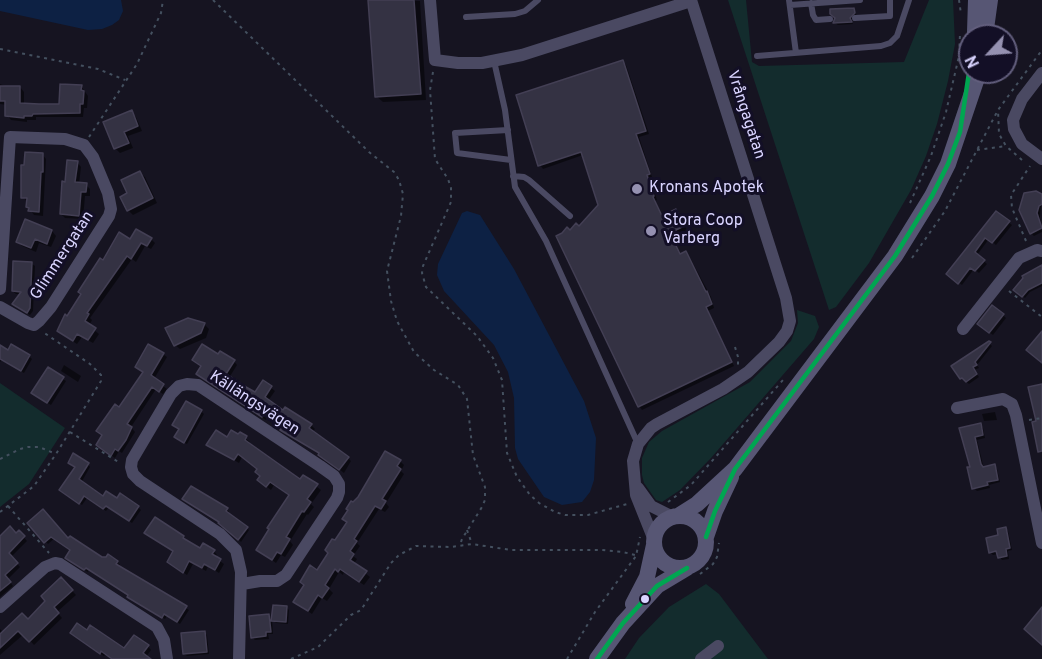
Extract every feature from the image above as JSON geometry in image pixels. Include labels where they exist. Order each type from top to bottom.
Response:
[{"type":"street","points":[[430,0],[435,60]]},
{"type":"street","name":"Vrångagatan","points":[[435,60],[458,63],[494,61],[522,55],[691,0],[786,297],[790,321],[787,331],[779,342],[748,372],[723,389],[657,424],[638,444]]},
{"type":"street","points":[[970,24],[976,0]]},
{"type":"street","points":[[987,24],[990,0]]},
{"type":"street","points":[[1042,73],[1022,99],[1013,120],[1014,129],[1022,144],[1042,159]]},
{"type":"street","points":[[960,132],[967,84]]},
{"type":"street","points":[[623,623],[647,577],[654,542],[661,525],[670,515],[697,504],[735,469],[895,256],[932,196],[948,164],[975,84]]},
{"type":"street","points":[[0,289],[10,137],[65,139],[84,145]]},
{"type":"street","name":"Glimmergatan","points":[[0,307],[34,325],[51,307],[109,216],[111,209],[108,193],[93,157],[84,145]]},
{"type":"street","points":[[963,329],[1019,258],[1037,250],[1042,251]]},
{"type":"street","name":"Källängsvägen","points":[[131,467],[132,460],[171,394],[179,386],[187,384],[198,385],[334,476],[339,484],[337,498],[286,575],[277,581],[242,584]]},
{"type":"street","points":[[957,408],[1003,399],[1012,404],[1038,503],[1042,543]]},
{"type":"street","points":[[638,444],[633,461],[636,495],[656,553],[664,563],[673,567],[687,568]]},
{"type":"street","points":[[131,467],[133,474],[140,481],[230,542],[240,560],[242,584],[239,659]]},
{"type":"street","points":[[597,659],[623,623],[657,586],[696,563],[703,556],[706,537],[715,511],[735,469]]},
{"type":"street","points":[[634,482],[645,499],[670,515],[687,517],[696,521],[706,537]]},
{"type":"street","points":[[0,607],[45,567],[55,563],[66,566],[157,627],[164,640],[167,659]]},
{"type":"street","points":[[701,659],[718,646]]},
{"type":"lane","points":[[466,17],[515,14],[538,0]]},
{"type":"lane","points":[[796,52],[789,2],[860,0]]},
{"type":"lane","points":[[855,18],[890,16],[890,0]]},
{"type":"lane","points":[[757,56],[881,46],[890,43],[897,36],[909,0]]},
{"type":"lane","points":[[811,3],[816,20],[830,19]]},
{"type":"lane","points":[[494,61],[508,130],[513,176],[519,196],[546,241],[638,444]]},
{"type":"lane","points":[[508,130],[455,132],[457,153],[512,160]]},
{"type":"lane","points":[[513,176],[529,180],[570,216]]},
{"type":"path","points":[[84,145],[137,64],[161,13],[163,0]]},
{"type":"path","points":[[213,0],[369,152],[394,172],[399,180],[403,194],[402,210],[389,259],[388,284],[398,321],[414,352],[434,370],[458,385],[467,399],[473,455],[483,481],[485,493],[482,507],[460,545]]},
{"type":"path","points":[[959,0],[962,19]]},
{"type":"path","points":[[0,49],[98,69],[126,80]]},
{"type":"path","points":[[435,60],[430,90],[435,159],[448,179],[451,188],[451,202],[423,266],[422,273],[426,288],[477,336],[493,358],[501,380],[507,453],[517,477],[530,495],[539,503],[565,515],[588,515],[629,503]]},
{"type":"path","points":[[909,204],[931,156],[946,112],[958,60]]},
{"type":"path","points":[[977,150],[1006,146]]},
{"type":"path","points":[[1029,253],[1027,242],[1012,207],[1011,195],[1030,166]]},
{"type":"path","points":[[999,284],[1042,317]]},
{"type":"path","points":[[0,512],[34,486],[98,387],[101,375],[90,364],[34,325]]},
{"type":"path","points":[[670,515],[691,485],[704,473],[788,374]]},
{"type":"path","points":[[70,432],[113,460],[131,467]]},
{"type":"path","points":[[0,459],[28,447],[39,447],[56,454]]},
{"type":"path","points":[[8,506],[47,549],[55,563]]},
{"type":"path","points":[[567,659],[595,612],[636,556],[639,528],[647,523]]},
{"type":"path","points":[[467,530],[472,544]]},
{"type":"path","points":[[291,659],[318,647],[351,615],[361,610],[379,580],[399,555],[416,546],[472,544],[511,550],[602,550],[636,556]]},
{"type":"green space","points":[[728,0],[746,0],[752,62],[759,66],[904,62],[929,0],[953,0],[955,44],[937,124],[926,156],[911,190],[869,263],[836,307],[829,310]]},
{"type":"green space","points":[[797,310],[815,316],[819,327],[814,339],[711,458],[680,490],[662,502],[656,500],[644,483],[642,475],[642,458],[649,442],[662,431],[750,382],[791,341],[798,323]]},
{"type":"green space","points":[[0,383],[65,428],[29,484],[0,507]]},
{"type":"green space","points":[[706,584],[719,594],[768,659],[625,659],[639,638],[669,607]]},
{"type":"water","points":[[0,0],[121,0],[123,11],[119,20],[112,25],[102,29],[88,30],[0,11]]},
{"type":"water","points":[[467,211],[480,215],[514,269],[584,401],[596,438],[594,480],[590,492],[582,502],[562,505],[544,497],[518,459],[515,448],[514,398],[508,372],[494,345],[444,291],[437,275],[438,264],[462,213]]},
{"type":"building","points":[[368,0],[414,0],[421,94],[375,97]]},
{"type":"building","points":[[854,8],[855,13],[850,18],[852,22],[833,23],[835,18],[830,14],[830,9]]},
{"type":"building","points":[[623,60],[646,131],[636,134],[650,174],[647,175],[653,197],[662,216],[676,209],[684,226],[670,233],[680,254],[686,251],[707,291],[712,304],[706,307],[732,362],[638,407],[556,236],[567,227],[570,230],[576,223],[579,226],[598,205],[581,152],[538,166],[516,95]]},
{"type":"building","points":[[60,84],[82,85],[81,90],[84,91],[80,113],[33,114],[24,116],[24,118],[5,116],[5,101],[0,101],[0,86],[20,86],[20,103],[59,104]]},
{"type":"building","points":[[132,110],[138,126],[124,132],[129,143],[114,149],[103,122]]},
{"type":"building","points":[[25,152],[43,153],[39,212],[28,211],[27,198],[21,198],[21,165],[24,165]]},
{"type":"building","points":[[67,160],[78,161],[75,182],[87,183],[86,192],[81,192],[79,216],[60,214],[62,181],[65,182]]},
{"type":"building","points":[[140,171],[153,198],[127,211],[120,197],[127,193],[121,180]]},
{"type":"building","points":[[1036,191],[1042,194],[1042,204],[1037,213],[1042,228],[1030,234],[1019,210],[1024,193]]},
{"type":"building","points":[[996,211],[1010,221],[992,243],[985,238],[975,252],[985,260],[975,271],[970,268],[958,284],[946,274]]},
{"type":"building","points":[[25,219],[52,230],[47,244],[35,239],[31,248],[16,242]]},
{"type":"building","points":[[136,229],[152,238],[147,246],[141,243],[131,259],[127,256],[87,313],[89,314],[85,321],[96,328],[88,340],[77,334],[73,341],[57,331],[65,314],[67,316],[81,294],[78,292],[100,258],[103,260],[119,232],[130,239]]},
{"type":"building","points":[[13,261],[32,262],[30,308],[27,313],[12,304],[21,292],[12,291]]},
{"type":"building","points":[[1042,265],[1042,283],[1028,290],[1022,297],[1013,290],[1023,278],[1022,276]]},
{"type":"building","points":[[992,305],[1004,314],[989,333],[977,324]]},
{"type":"building","points":[[188,318],[205,323],[201,333],[174,346],[165,328]]},
{"type":"building","points":[[1042,331],[1042,363],[1026,350]]},
{"type":"building","points":[[989,341],[991,342],[975,362],[977,365],[973,367],[977,374],[966,382],[960,379],[951,366]]},
{"type":"building","points":[[11,344],[30,355],[21,371],[0,359],[0,345],[8,350]]},
{"type":"building","points":[[148,344],[164,353],[151,375],[164,384],[159,392],[152,387],[127,424],[132,427],[126,440],[118,451],[115,449],[111,456],[96,445],[102,435],[96,431],[115,404],[119,407],[143,372],[135,367]]},
{"type":"building","points":[[202,344],[218,354],[220,351],[235,360],[226,374],[246,387],[255,392],[263,380],[272,386],[265,397],[283,410],[285,407],[312,424],[309,428],[349,457],[339,470],[318,455],[319,453],[280,430],[284,425],[265,413],[262,417],[196,374],[201,366],[192,360]]},
{"type":"building","points":[[48,367],[64,377],[47,403],[31,393]]},
{"type":"building","points":[[1042,384],[1042,451],[1038,452],[1032,422],[1036,421],[1028,387]]},
{"type":"building","points":[[186,401],[202,410],[184,443],[174,437],[179,429],[172,425]]},
{"type":"building","points":[[981,423],[983,435],[975,437],[981,464],[983,467],[995,464],[998,480],[972,489],[967,467],[970,467],[959,428]]},
{"type":"building","points":[[216,430],[227,437],[231,430],[238,434],[240,432],[247,436],[245,440],[300,479],[303,475],[318,484],[307,499],[311,502],[304,512],[302,511],[286,537],[290,539],[281,554],[277,552],[272,560],[256,550],[269,529],[267,528],[289,495],[270,482],[266,487],[257,480],[260,476],[255,472],[257,469],[238,454],[234,460],[206,445]]},
{"type":"building","points":[[385,451],[401,460],[397,466],[401,469],[382,499],[386,501],[381,509],[375,506],[354,539],[357,541],[350,551],[354,554],[350,560],[367,571],[359,582],[340,569],[338,572],[335,569],[325,585],[329,588],[322,598],[318,595],[308,611],[293,602],[304,585],[300,582],[310,565],[317,570],[328,553],[325,550],[347,522],[342,519],[348,510],[346,509],[351,501],[353,502],[358,497]]},
{"type":"building","points":[[73,453],[89,463],[79,479],[103,496],[106,491],[117,498],[120,493],[139,506],[129,521],[106,506],[103,509],[84,496],[79,504],[59,490],[75,467],[68,463]]},
{"type":"building","points":[[191,486],[228,508],[226,511],[248,527],[238,540],[219,522],[182,499]]},
{"type":"building","points":[[43,509],[68,538],[70,536],[102,557],[108,554],[118,561],[116,564],[187,606],[177,622],[164,614],[162,618],[86,568],[84,570],[65,558],[70,550],[51,537],[44,543],[27,523]]},
{"type":"building","points":[[155,517],[200,548],[203,543],[215,550],[212,554],[221,559],[215,570],[204,564],[202,568],[189,561],[183,573],[167,562],[173,551],[144,533]]},
{"type":"building","points":[[10,526],[16,533],[19,530],[25,536],[9,553],[18,563],[5,575],[11,582],[0,591],[0,536]]},
{"type":"building","points":[[1006,527],[1010,548],[1006,549],[1007,556],[998,558],[996,551],[989,553],[986,538],[998,535],[997,529]]},
{"type":"building","points":[[61,577],[73,590],[54,607],[59,613],[29,642],[18,631],[0,648],[0,634],[22,613],[28,619],[45,601],[41,596]]},
{"type":"building","points":[[273,605],[287,606],[286,622],[271,621]]},
{"type":"building","points":[[1042,607],[1042,645],[1024,629]]},
{"type":"building","points":[[269,614],[271,632],[266,632],[266,636],[251,638],[249,616]]},
{"type":"building","points":[[77,623],[87,630],[90,625],[124,648],[134,635],[149,645],[143,653],[151,659],[112,659],[101,651],[100,654],[70,633]]},
{"type":"building","points":[[205,631],[207,652],[183,654],[181,633]]},
{"type":"transit line","points":[[706,537],[715,511],[735,469],[895,256],[932,196],[948,164],[960,132],[967,84]]},
{"type":"transit line","points":[[597,659],[623,623],[657,586],[687,568]]},
{"type":"place","name":"Kronans Apotek","points":[[637,189]]},
{"type":"place","name":"Stora Coop Varberg","points":[[651,231]]}]
